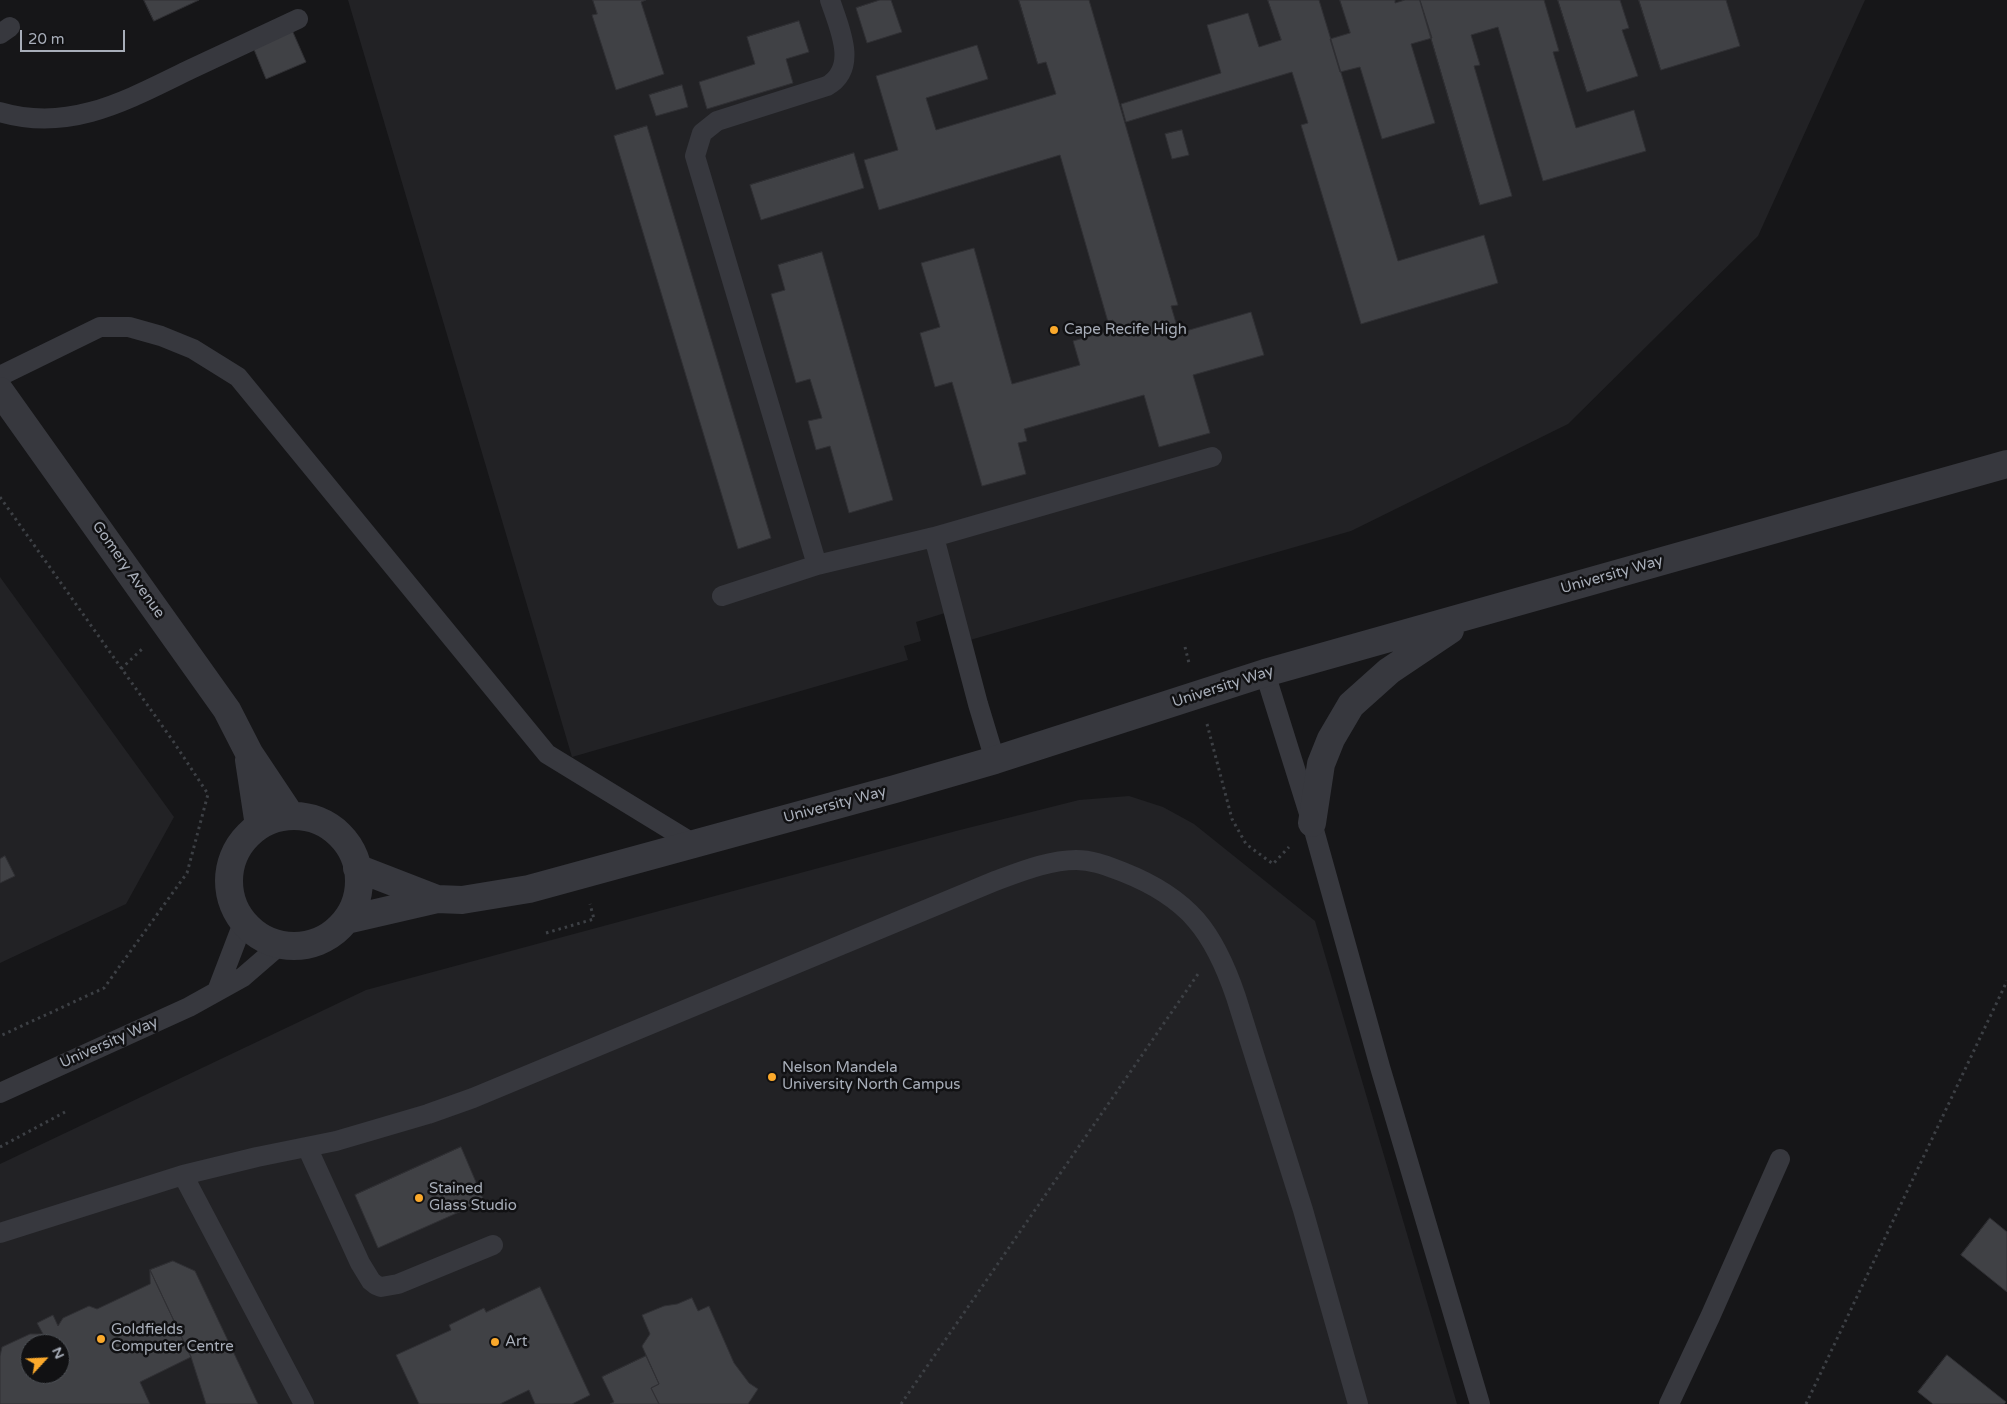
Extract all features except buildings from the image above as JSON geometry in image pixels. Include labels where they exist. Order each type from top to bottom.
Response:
[{"type":"street","name":"Gomery Avenue","points":[[0,391],[227,710],[248,753],[291,816]]},
{"type":"street","name":"University Way","points":[[346,920],[437,899],[462,900],[514,892],[694,844],[996,760],[1264,673],[2007,464]]},
{"type":"street","points":[[1312,823],[1320,764],[1331,739],[1351,705],[1404,660],[1435,638],[1482,612]]},
{"type":"street","name":"Gomery Avenue","points":[[248,753],[259,826]]},
{"type":"street","points":[[291,816],[309,818],[326,825],[340,836],[351,851],[357,868],[359,886],[355,904],[346,920],[333,934],[316,943],[298,947],[280,945],[259,937],[243,922],[232,903],[228,882],[232,860],[242,841],[259,826],[274,819],[291,816]]},
{"type":"street","name":"University Way","points":[[357,868],[437,899]]},
{"type":"lane","points":[[817,565],[695,156],[702,133],[717,121],[827,86],[835,81],[843,70],[845,54],[830,0]]},
{"type":"lane","points":[[0,112],[20,118],[58,118],[103,110],[298,19]]},
{"type":"lane","points":[[0,376],[100,327],[129,327],[161,336],[193,349],[238,378],[547,754],[694,844]]},
{"type":"lane","points":[[722,596],[817,565],[934,537],[1212,457]]},
{"type":"lane","points":[[934,537],[978,704],[996,760]]},
{"type":"lane","points":[[1264,673],[1312,823],[1383,1077],[1480,1404]]},
{"type":"lane","points":[[0,1233],[183,1175],[257,1157],[336,1141],[428,1114],[474,1098],[995,881],[1056,862],[1074,860],[1096,861],[1136,877],[1167,893],[1194,916],[1216,947],[1228,971],[1303,1210],[1358,1404]]},
{"type":"lane","points":[[217,991],[243,922]]},
{"type":"lane","name":"University Way","points":[[0,1093],[180,1012],[254,969],[280,945]]},
{"type":"lane","points":[[308,1147],[360,1263],[371,1281],[376,1285],[381,1287],[398,1284],[493,1245]]},
{"type":"lane","points":[[1669,1404],[1780,1159]]},
{"type":"lane","points":[[183,1175],[304,1404]]},
{"type":"path","points":[[0,497],[173,741],[208,794],[187,873],[104,988],[0,1036]]},
{"type":"path","points":[[1185,647],[1232,819],[1246,844],[1273,864],[1312,823]]},
{"type":"path","points":[[901,1404],[1216,947]]},
{"type":"path","points":[[1806,1404],[2007,981]]},
{"type":"path","points":[[0,1148],[65,1112]]},
{"type":"shaded area","name":"Cape Recife High","points":[[348,0],[1865,0],[1758,236],[1568,424],[1351,531],[970,640],[961,608],[916,622],[921,641],[904,646],[908,660],[572,757]]},
{"type":"shaded area","points":[[0,577],[174,817],[126,904],[0,963]]},
{"type":"shaded area","name":"Nelson Mandela University North Campus","points":[[1129,796],[1163,807],[1194,824],[1315,921],[1457,1404],[0,1404],[0,1164],[366,990],[956,831],[1079,800]]},
{"type":"place","name":"Cape Recife High","points":[[1054,330]]},
{"type":"place","name":"Nelson Mandela University North Campus","points":[[772,1077]]},
{"type":"place","name":"Stained Glass Studio","points":[[419,1198]]},
{"type":"place","name":"Goldfields Computer Centre","points":[[101,1339]]},
{"type":"place","name":"Art","points":[[495,1342]]}]
